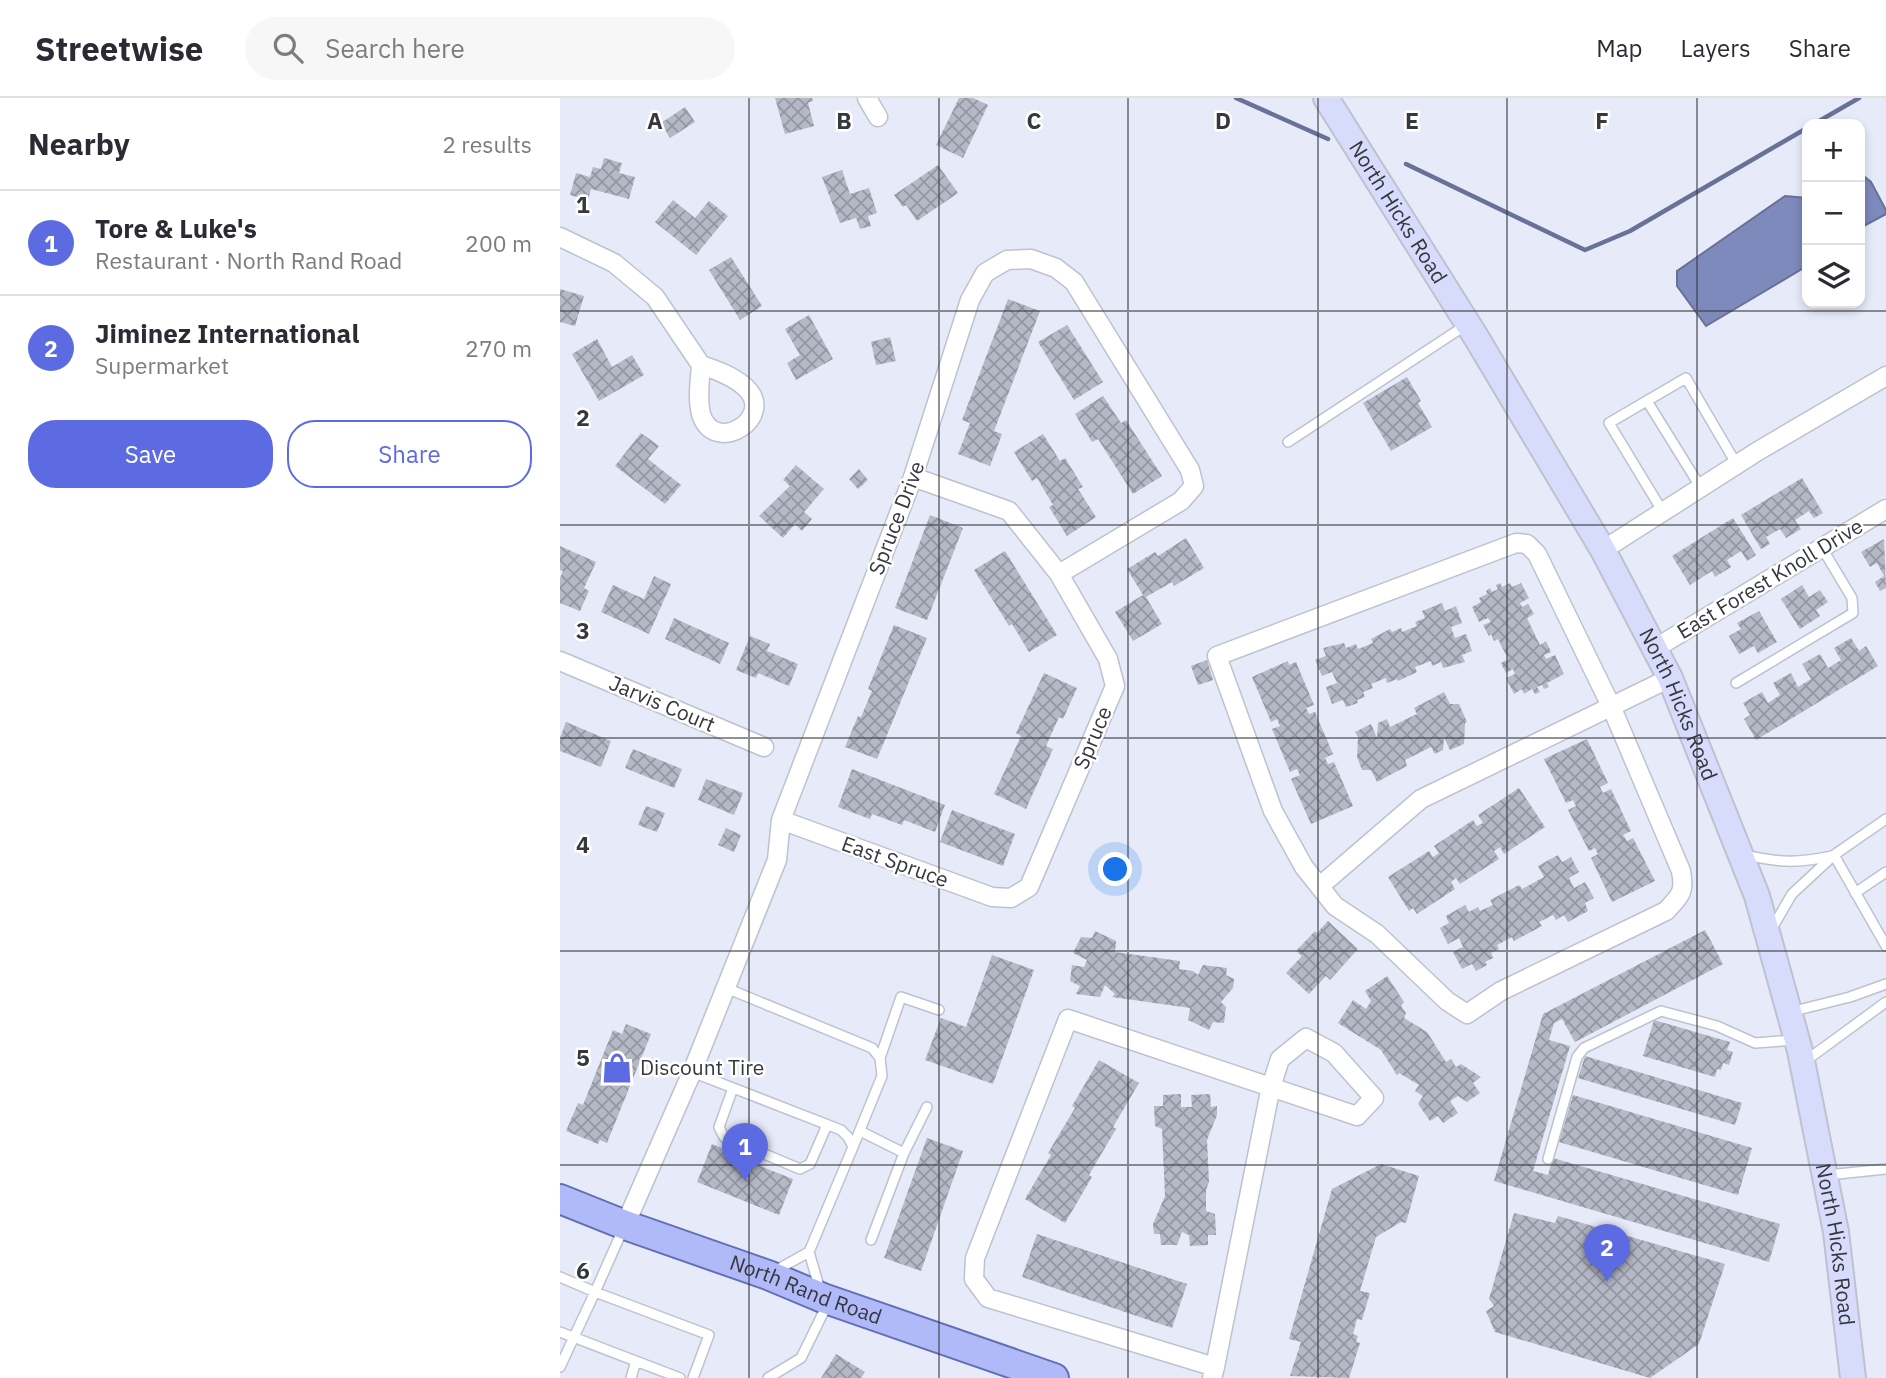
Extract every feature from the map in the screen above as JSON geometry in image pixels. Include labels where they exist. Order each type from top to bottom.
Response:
[{"type":"main road","name":"North Hicks Road","points":[[1326,98],[1468,324],[1603,550],[1670,678],[1757,895],[1800,1051],[1836,1232],[1853,1378]]},
{"type":"main road","name":"North Rand Road","points":[[560,1199],[826,1299],[1054,1378]]},
{"type":"street","points":[[867,98],[877,117]]},
{"type":"street","points":[[560,237],[614,263],[655,297],[701,365]]},
{"type":"street","name":"Spruce Drive","points":[[625,1225],[692,1072],[777,860],[781,820],[913,477],[970,300],[985,274],[1007,261],[1031,259],[1056,268],[1074,282],[1190,470],[1194,486],[1181,500],[1059,573]]},
{"type":"street","points":[[1603,550],[1737,465],[1886,376]]},
{"type":"street","name":"Spruce","points":[[913,477],[1009,511],[1059,573],[1108,659],[1115,686],[1029,887],[1011,898]]},
{"type":"street","name":"East Forest Knoll Drive","points":[[1654,649],[1886,509]]},
{"type":"street","points":[[1516,543],[1527,544],[1538,554],[1611,706],[1681,871],[1684,886],[1680,896],[1666,911],[1501,991],[1466,1014],[1447,1001],[1377,934],[1335,906],[1304,867],[1273,811],[1217,656],[1516,543]]},
{"type":"street","name":"Jarvis Court","points":[[560,661],[764,747]]},
{"type":"street","points":[[1320,886],[1421,799],[1670,678]]},
{"type":"street","name":"East Spruce","points":[[781,820],[992,897],[1011,898]]},
{"type":"street","points":[[1271,1087],[1213,1373],[989,1298],[974,1279],[975,1258],[1068,1019],[1271,1087],[1357,1116],[1374,1098],[1334,1053],[1306,1038],[1280,1059],[1271,1087]]},
{"type":"lane","points":[[1288,442],[1468,324]]},
{"type":"lane","points":[[1663,512],[1609,423],[1686,378],[1737,465]]},
{"type":"lane","points":[[1647,401],[1701,488]]},
{"type":"lane","points":[[1735,683],[1853,613],[1852,598],[1822,548]]},
{"type":"lane","points":[[1768,935],[1792,894],[1834,855],[1886,819]]},
{"type":"lane","points":[[1741,854],[1784,863],[1805,862],[1834,855]]},
{"type":"lane","points":[[1834,855],[1886,946]]},
{"type":"lane","points":[[1855,893],[1886,872]]},
{"type":"lane","points":[[1789,1012],[1886,985]]},
{"type":"lane","points":[[726,988],[872,1048],[880,1058]]},
{"type":"lane","points":[[768,1275],[808,1252],[882,1076],[880,1058],[896,997],[939,1010]]},
{"type":"lane","points":[[1548,1159],[1577,1057],[1584,1048],[1661,1011],[1717,1026],[1755,1043],[1800,1051],[1886,1002]]},
{"type":"lane","points":[[692,1072],[841,1130],[853,1147]]},
{"type":"lane","points":[[733,1088],[719,1127],[724,1137],[800,1169],[810,1164],[827,1125]]},
{"type":"lane","points":[[871,1240],[904,1153],[927,1107]]},
{"type":"lane","points":[[860,1131],[904,1153]]},
{"type":"lane","points":[[1826,1175],[1886,1169]]},
{"type":"lane","points":[[560,1367],[625,1225]]},
{"type":"lane","points":[[768,1378],[801,1358],[826,1299],[808,1252]]},
{"type":"lane","points":[[560,1277],[709,1335],[692,1378]]},
{"type":"lane","points":[[560,1332],[680,1378]]},
{"type":"lane","points":[[631,1378],[636,1361]]},
{"type":"water","points":[[1865,177],[1871,182],[1886,214],[1865,225]]},
{"type":"water","points":[[1785,196],[1802,198],[1802,269],[1706,326],[1677,286],[1677,271]]},
{"type":"building","points":[[775,98],[812,98],[813,101],[808,103],[814,126],[785,134]]},
{"type":"building","points":[[959,98],[973,98],[988,105],[963,158],[936,145]]},
{"type":"building","points":[[685,107],[695,122],[670,138],[661,123]]},
{"type":"building","points":[[604,158],[622,163],[619,173],[635,177],[629,199],[591,189],[588,200],[570,195],[576,173],[590,177],[593,167],[601,169]]},
{"type":"building","points":[[938,165],[958,193],[917,221],[906,205],[903,207],[894,195]]},
{"type":"building","points":[[842,170],[850,194],[869,188],[877,213],[868,216],[871,226],[860,229],[856,218],[840,223],[822,177]]},
{"type":"building","points":[[673,200],[695,218],[709,201],[728,216],[696,255],[655,222]]},
{"type":"building","points":[[731,257],[762,306],[740,320],[709,270]]},
{"type":"building","points":[[560,289],[584,296],[575,326],[560,322]]},
{"type":"building","points":[[1008,299],[1040,311],[994,431],[1002,434],[990,466],[958,454],[970,423],[962,420]]},
{"type":"building","points":[[809,315],[833,359],[796,380],[787,363],[800,355],[785,329]]},
{"type":"building","points":[[1067,325],[1103,382],[1074,400],[1038,342]]},
{"type":"building","points":[[890,337],[896,361],[876,365],[871,342]]},
{"type":"building","points":[[597,339],[612,367],[632,355],[644,375],[599,401],[572,354]]},
{"type":"building","points":[[1407,377],[1432,427],[1391,451],[1363,403]]},
{"type":"building","points":[[1103,396],[1121,423],[1126,420],[1162,476],[1133,494],[1098,439],[1092,442],[1075,414]]},
{"type":"building","points":[[641,433],[659,446],[648,459],[681,485],[665,504],[615,466]]},
{"type":"building","points":[[1043,434],[1060,461],[1065,458],[1083,487],[1078,489],[1096,517],[1067,536],[1049,507],[1053,505],[1037,478],[1032,481],[1014,452]]},
{"type":"building","points":[[796,465],[824,489],[804,512],[812,519],[802,531],[795,524],[783,538],[759,516],[790,486],[783,480]]},
{"type":"building","points":[[859,469],[868,480],[858,489],[849,479]]},
{"type":"building","points":[[1802,478],[1823,513],[1814,518],[1809,511],[1795,520],[1801,529],[1786,538],[1780,529],[1766,537],[1770,544],[1761,549],[1741,515]]},
{"type":"building","points":[[930,515],[963,528],[927,620],[895,608]]},
{"type":"building","points":[[1733,518],[1756,555],[1747,561],[1741,551],[1727,560],[1731,567],[1715,577],[1712,571],[1690,585],[1672,556]]},
{"type":"building","points":[[1186,538],[1204,568],[1174,586],[1172,582],[1146,597],[1162,624],[1133,641],[1115,612],[1143,595],[1127,569],[1155,552],[1158,556]]},
{"type":"building","points":[[1884,539],[1886,588],[1880,591],[1875,582],[1884,576],[1877,563],[1870,567],[1861,552]]},
{"type":"building","points":[[560,546],[596,562],[584,588],[589,591],[580,611],[560,603],[560,578],[563,571],[560,570]]},
{"type":"building","points":[[1005,551],[1057,635],[1029,652],[1012,624],[1009,626],[974,570]]},
{"type":"building","points":[[654,576],[671,584],[649,634],[601,612],[613,585],[644,599]]},
{"type":"building","points":[[1500,583],[1502,587],[1510,583],[1512,587],[1521,583],[1529,598],[1520,603],[1522,607],[1528,604],[1534,614],[1527,618],[1536,637],[1540,645],[1546,641],[1551,652],[1544,655],[1546,659],[1555,655],[1564,674],[1547,683],[1549,687],[1537,687],[1540,692],[1535,694],[1532,689],[1524,694],[1522,689],[1514,694],[1506,678],[1515,674],[1513,669],[1506,673],[1501,663],[1508,659],[1498,639],[1494,641],[1483,625],[1491,622],[1488,618],[1479,622],[1472,607],[1481,602],[1479,598],[1487,594],[1486,591],[1490,588],[1492,592],[1498,589],[1496,585]]},
{"type":"building","points":[[1802,585],[1809,597],[1820,590],[1828,602],[1816,610],[1820,616],[1800,629],[1781,599]]},
{"type":"building","points":[[1442,603],[1445,611],[1456,606],[1462,623],[1451,627],[1455,638],[1466,634],[1472,651],[1462,655],[1465,662],[1443,668],[1441,662],[1432,666],[1431,661],[1415,667],[1417,672],[1398,681],[1397,679],[1387,683],[1386,678],[1371,684],[1373,688],[1363,692],[1365,697],[1357,700],[1358,703],[1346,707],[1343,700],[1332,704],[1326,687],[1337,683],[1332,672],[1322,676],[1315,660],[1326,656],[1323,648],[1344,643],[1346,648],[1356,644],[1358,649],[1373,643],[1371,639],[1390,629],[1392,632],[1401,628],[1402,632],[1417,626],[1415,622],[1425,618],[1422,611]]},
{"type":"building","points":[[1759,611],[1777,642],[1758,653],[1754,646],[1739,654],[1729,636],[1741,629],[1737,623]]},
{"type":"building","points":[[674,618],[729,643],[720,664],[665,639]]},
{"type":"building","points":[[894,625],[927,638],[877,759],[845,747],[872,691],[868,689]]},
{"type":"building","points":[[750,636],[770,644],[767,651],[798,664],[789,686],[758,673],[756,678],[736,670]]},
{"type":"building","points":[[1851,638],[1859,651],[1866,646],[1878,666],[1756,740],[1744,719],[1750,715],[1743,703],[1762,692],[1768,703],[1780,695],[1773,683],[1791,673],[1798,687],[1811,679],[1802,664],[1820,654],[1828,668],[1841,660],[1834,648]]},
{"type":"building","points":[[1207,660],[1213,680],[1198,685],[1191,666]]},
{"type":"building","points":[[1288,661],[1289,665],[1296,662],[1314,705],[1306,708],[1309,714],[1315,712],[1333,754],[1325,758],[1328,764],[1334,762],[1353,806],[1311,824],[1291,779],[1300,775],[1297,769],[1290,772],[1272,729],[1280,726],[1277,719],[1271,722],[1252,677]]},
{"type":"building","points":[[1044,673],[1077,688],[1063,719],[1059,717],[1046,746],[1053,749],[1026,809],[994,794],[1021,736],[1016,733]]},
{"type":"building","points":[[1444,692],[1450,704],[1459,704],[1467,722],[1464,744],[1450,750],[1444,737],[1443,750],[1435,754],[1431,747],[1405,760],[1407,766],[1377,782],[1371,770],[1362,770],[1357,757],[1358,737],[1355,732],[1371,724],[1377,738],[1378,723],[1387,719],[1390,727],[1417,714],[1414,708]]},
{"type":"building","points":[[566,722],[611,741],[601,767],[560,751],[560,738]]},
{"type":"building","points":[[1587,739],[1608,783],[1600,787],[1603,793],[1611,789],[1631,831],[1623,835],[1627,841],[1633,838],[1655,881],[1612,902],[1591,858],[1598,854],[1595,848],[1589,851],[1568,810],[1576,806],[1573,800],[1566,803],[1544,759]]},
{"type":"building","points":[[633,749],[682,769],[674,788],[625,768]]},
{"type":"building","points":[[852,769],[945,805],[935,832],[904,820],[902,825],[872,814],[870,819],[838,807]]},
{"type":"building","points":[[706,779],[743,793],[734,815],[698,800]]},
{"type":"building","points":[[1519,788],[1545,827],[1504,854],[1500,847],[1494,851],[1499,859],[1460,884],[1456,878],[1451,882],[1455,889],[1417,914],[1413,908],[1409,911],[1388,877],[1429,851],[1433,857],[1439,853],[1434,846],[1473,820],[1477,826],[1483,823],[1478,815]]},
{"type":"building","points":[[646,806],[665,813],[657,832],[638,825]]},
{"type":"building","points":[[952,810],[1015,834],[1003,866],[940,842]]},
{"type":"building","points":[[726,828],[741,835],[734,852],[718,845]]},
{"type":"building","points":[[1558,855],[1562,862],[1571,857],[1579,872],[1569,878],[1574,888],[1585,882],[1594,898],[1585,903],[1588,911],[1568,922],[1564,915],[1556,920],[1553,915],[1539,922],[1542,926],[1514,941],[1512,937],[1497,945],[1499,949],[1491,953],[1493,958],[1485,962],[1487,965],[1476,971],[1472,964],[1462,969],[1453,952],[1463,947],[1459,938],[1448,944],[1440,928],[1449,923],[1446,916],[1465,905],[1469,912],[1478,907],[1480,911],[1493,905],[1490,900],[1519,885],[1522,889],[1544,877],[1538,866]]},
{"type":"building","points":[[1328,921],[1358,949],[1330,980],[1326,976],[1309,994],[1286,973],[1302,956],[1296,951]]},
{"type":"building","points":[[1705,930],[1723,964],[1575,1042],[1562,1019],[1554,1023],[1549,1040],[1570,1046],[1533,1171],[1548,1175],[1553,1158],[1780,1224],[1769,1262],[1494,1181],[1543,1014]]},
{"type":"building","points":[[1095,931],[1116,941],[1115,952],[1180,961],[1179,969],[1193,971],[1198,975],[1203,965],[1227,968],[1226,975],[1234,979],[1233,988],[1221,1002],[1226,1007],[1224,1023],[1213,1022],[1209,1030],[1188,1020],[1190,1008],[1112,997],[1115,994],[1105,985],[1100,997],[1076,994],[1080,986],[1070,981],[1072,965],[1084,967],[1087,960],[1073,953],[1081,937],[1092,938]]},
{"type":"building","points":[[992,955],[1034,970],[993,1084],[925,1060],[941,1018],[966,1027]]},
{"type":"building","points":[[1387,976],[1404,1002],[1401,1006],[1406,1013],[1404,1018],[1427,1032],[1446,1062],[1451,1059],[1456,1067],[1461,1064],[1481,1077],[1473,1083],[1480,1093],[1467,1102],[1458,1096],[1450,1101],[1458,1113],[1443,1123],[1438,1116],[1430,1121],[1418,1104],[1423,1096],[1415,1091],[1419,1085],[1399,1073],[1397,1075],[1381,1050],[1338,1023],[1353,1000],[1366,1009],[1371,1001],[1365,991]]},
{"type":"building","points":[[1654,1020],[1730,1042],[1727,1050],[1733,1052],[1729,1065],[1723,1063],[1721,1070],[1717,1069],[1715,1077],[1643,1056]]},
{"type":"building","name":"Discount Tire","points":[[626,1024],[651,1034],[607,1143],[600,1140],[598,1144],[566,1131],[578,1103],[583,1105],[613,1030],[622,1034]]},
{"type":"building","points":[[1585,1056],[1742,1103],[1735,1125],[1578,1078]]},
{"type":"building","points":[[1099,1060],[1139,1083],[1113,1127],[1116,1129],[1089,1175],[1092,1177],[1065,1223],[1025,1199],[1051,1155],[1048,1153]]},
{"type":"building","points":[[1181,1094],[1181,1107],[1192,1107],[1191,1095],[1210,1094],[1211,1107],[1217,1106],[1217,1115],[1207,1140],[1209,1182],[1206,1190],[1206,1211],[1215,1214],[1216,1235],[1208,1235],[1208,1245],[1190,1246],[1189,1235],[1182,1232],[1177,1245],[1161,1245],[1160,1234],[1154,1234],[1153,1224],[1165,1196],[1162,1129],[1155,1126],[1154,1106],[1163,1106],[1163,1095]]},
{"type":"building","points":[[1573,1095],[1752,1148],[1738,1195],[1559,1142]]},
{"type":"building","points":[[927,1138],[963,1151],[921,1271],[884,1258]]},
{"type":"building","points":[[712,1144],[726,1150],[725,1152],[793,1179],[779,1215],[697,1182]]},
{"type":"building","points":[[1381,1164],[1419,1176],[1406,1223],[1401,1222],[1376,1237],[1360,1291],[1370,1293],[1362,1320],[1357,1319],[1353,1334],[1358,1336],[1356,1342],[1360,1343],[1349,1378],[1290,1376],[1301,1342],[1289,1339],[1332,1189]]},
{"type":"building","points":[[1514,1213],[1555,1223],[1558,1216],[1725,1264],[1699,1344],[1650,1378],[1495,1332],[1486,1311],[1494,1306],[1489,1299]]},
{"type":"building","points":[[1037,1234],[1187,1284],[1172,1328],[1022,1277]]},
{"type":"building","points":[[836,1354],[865,1372],[861,1378],[821,1378]]},
{"type":"waterway","points":[[1236,98],[1328,139]]},
{"type":"waterway","points":[[1823,119],[1859,98]]},
{"type":"waterway","points":[[1406,164],[1585,250],[1630,231],[1802,131]]},
{"type":"place","name":"Discount Tire","points":[[617,1068]]},
{"type":"place","name":"Tore & Luke's","points":[[745,1181]]},
{"type":"place","name":"Jiminez International","points":[[1607,1282]]}]
